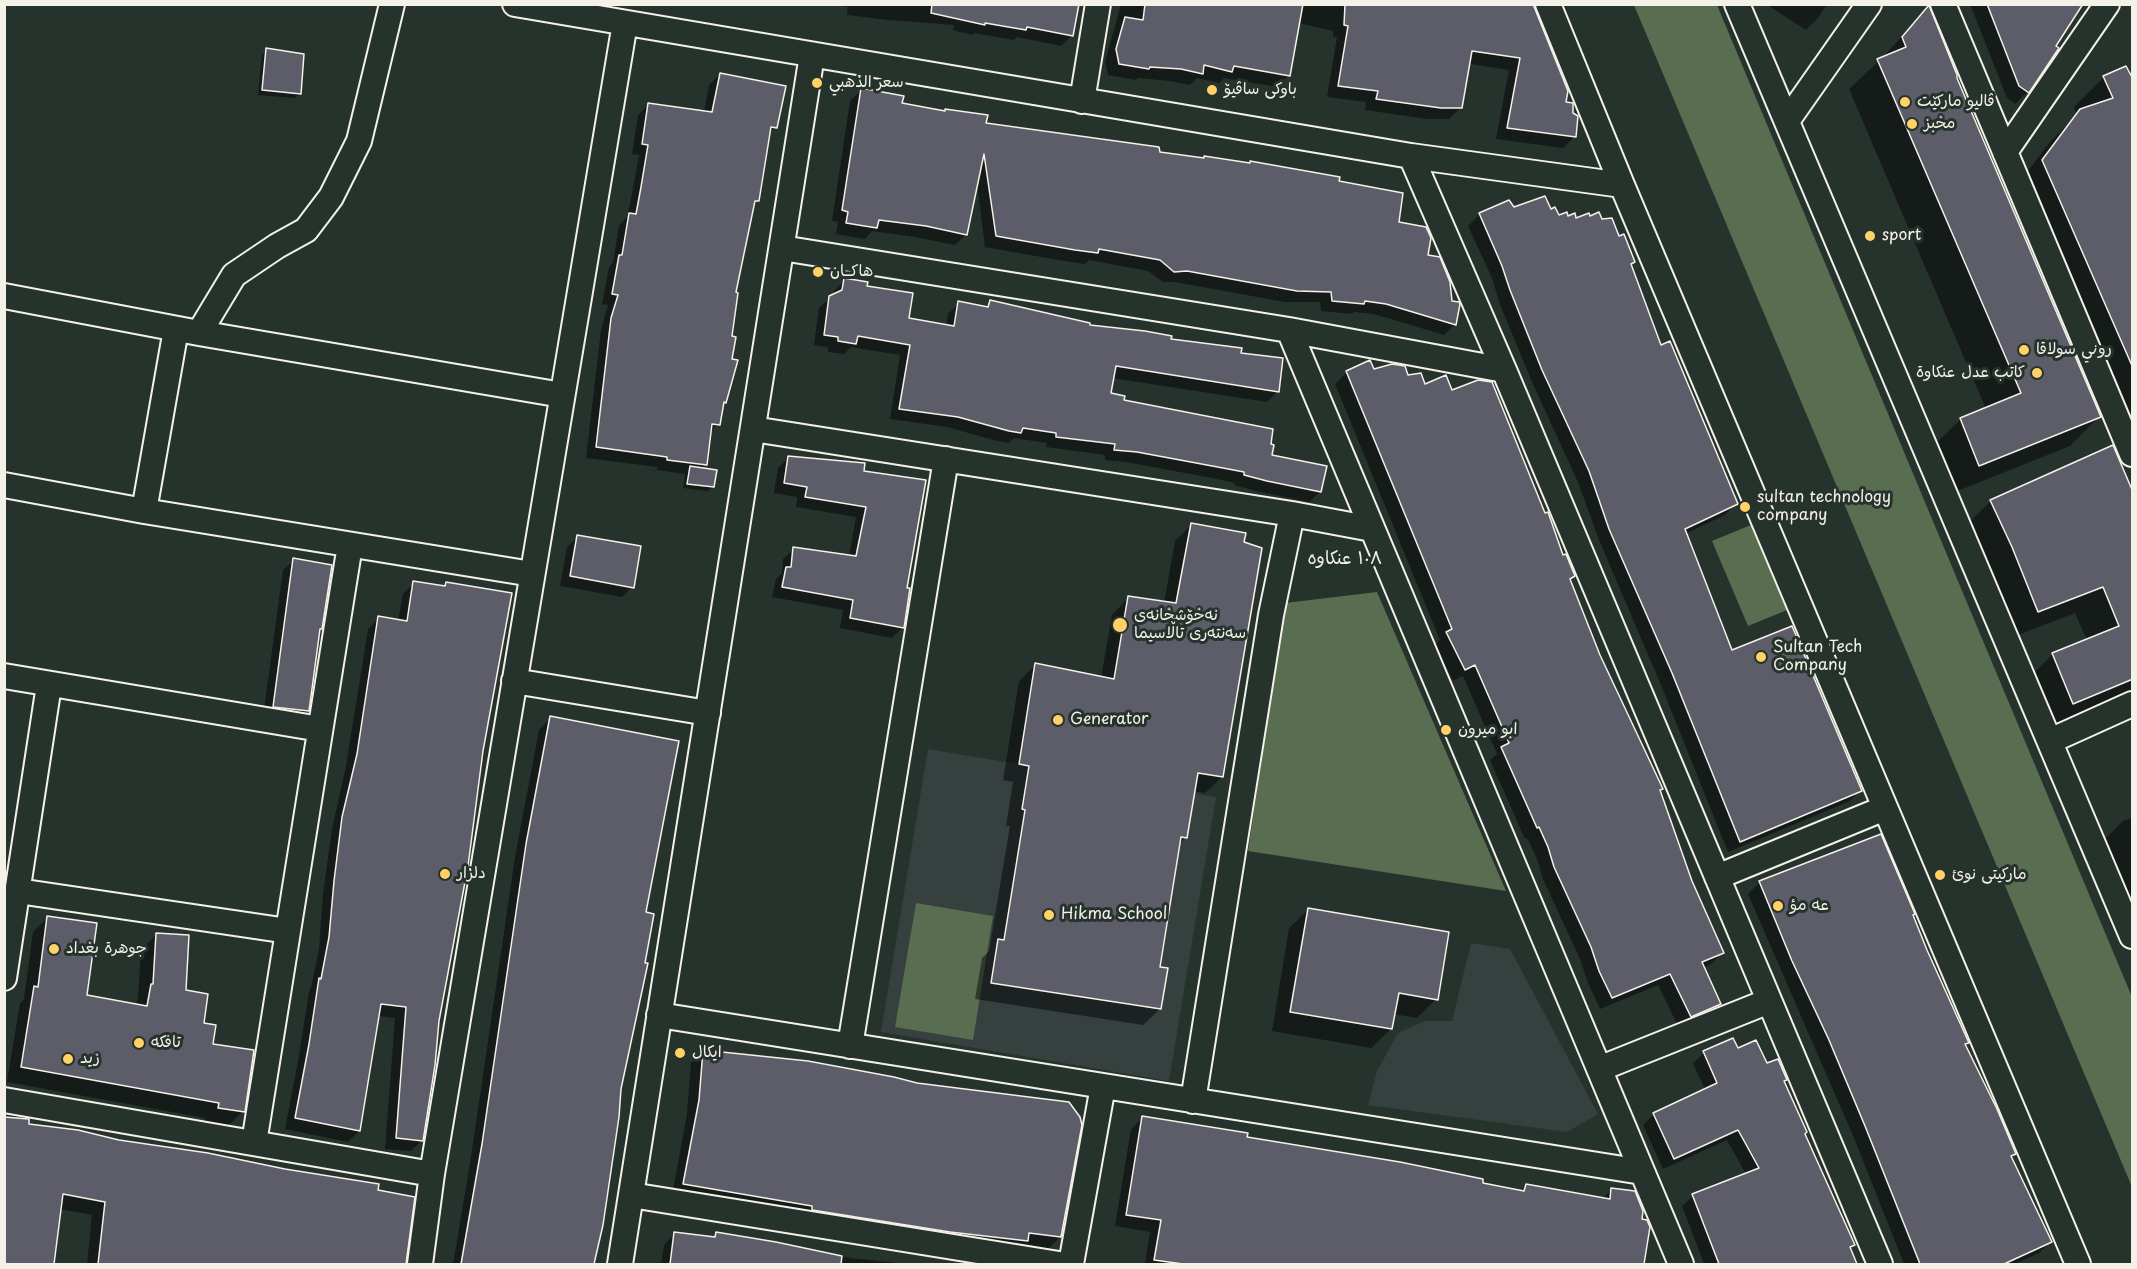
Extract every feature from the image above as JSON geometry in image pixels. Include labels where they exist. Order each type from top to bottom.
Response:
[{"type":"street","points":[[144,511],[188,331],[234,275],[277,246],[306,230],[331,196],[359,141],[392,4]]},
{"type":"street","points":[[515,4],[574,9],[625,23],[1411,156],[1622,185]]},
{"type":"street","points":[[1082,100],[1098,4]]},
{"type":"street","points":[[1548,4],[1622,185],[2078,1264]]},
{"type":"street","points":[[1737,4],[2133,936]]},
{"type":"street","points":[[1787,121],[1869,4]]},
{"type":"street","points":[[1943,4],[2133,454]]},
{"type":"street","points":[[2005,152],[2107,4]]},
{"type":"street","points":[[420,1264],[432,1174],[625,23]]},
{"type":"street","points":[[620,1264],[812,55]]},
{"type":"street","points":[[1411,156],[1880,1264]]},
{"type":"street","points":[[782,248],[1288,330],[1503,370]]},
{"type":"street","points":[[4,296],[188,331],[562,395]]},
{"type":"street","points":[[1288,330],[1681,1264]]},
{"type":"street","points":[[753,429],[1292,514],[1372,529]]},
{"type":"street","points":[[850,1046],[946,459]]},
{"type":"street","points":[[4,485],[144,511],[532,574]]},
{"type":"street","points":[[1193,1101],[1270,615],[1292,514]]},
{"type":"street","points":[[254,1143],[350,545]]},
{"type":"street","points":[[4,676],[320,729]]},
{"type":"street","points":[[514,681],[708,712]]},
{"type":"street","points":[[4,978],[49,685]]},
{"type":"street","points":[[2050,741],[2133,704]]},
{"type":"street","points":[[1717,877],[1885,808]]},
{"type":"street","points":[[18,891],[288,931]]},
{"type":"street","points":[[1599,1069],[1769,1000]]},
{"type":"street","points":[[659,1015],[1642,1172]]},
{"type":"street","points":[[1071,1264],[1103,1086]]},
{"type":"street","points":[[4,1100],[432,1174]]},
{"type":"street","points":[[631,1195],[1059,1264]]},
{"type":"shaded area","name":"Hikma School","points":[[928,749],[1216,797],[1169,1081],[881,1032]]},
{"type":"shaded area","points":[[1471,943],[1510,949],[1598,1114],[1567,1132],[1368,1105],[1377,1071],[1398,1033],[1425,1021],[1452,1021]]},
{"type":"green space","points":[[1634,5],[1717,5],[2132,997],[2132,1187]]},
{"type":"green space","points":[[1768,518],[1804,603],[1748,626],[1712,541]]},
{"type":"green space","points":[[1377,592],[1506,891],[1248,851],[1285,603]]},
{"type":"green space","points":[[916,903],[993,916],[973,1040],[895,1027]]},
{"type":"building","points":[[932,4],[1079,4],[1073,36],[1027,27],[1026,30],[985,23],[985,25],[931,13]]},
{"type":"building","points":[[1145,4],[1303,4],[1290,76],[1234,66],[1232,72],[1204,65],[1203,74],[1181,69],[1150,67],[1149,69],[1119,64],[1116,49],[1125,17],[1143,20]]},
{"type":"building","points":[[1345,4],[1533,4],[1568,91],[1566,102],[1573,103],[1573,113],[1578,116],[1576,137],[1507,128],[1520,58],[1472,51],[1462,108],[1441,108],[1376,99],[1378,91],[1338,86],[1348,26],[1344,25]]},
{"type":"building","points":[[1987,4],[2083,4],[2056,46],[2059,48],[2029,93],[2019,86]]},
{"type":"building","points":[[1929,5],[1957,78],[2101,417],[1979,466],[1960,418],[2021,393],[1877,59],[1906,47],[1902,37]]},
{"type":"building","points":[[266,48],[304,54],[301,94],[262,90]]},
{"type":"building","points":[[2126,66],[2133,79],[2133,368],[2042,160],[2080,109],[2113,98],[2103,76]]},
{"type":"building","points":[[720,73],[786,86],[777,128],[771,127],[759,201],[755,201],[736,292],[738,293],[732,336],[736,337],[732,359],[738,360],[726,403],[724,402],[720,425],[712,424],[707,465],[596,447],[611,318],[618,295],[612,294],[629,213],[636,214],[648,145],[642,144],[648,103],[712,112]]},
{"type":"building","points":[[861,88],[904,96],[902,103],[945,111],[945,109],[988,115],[986,123],[1159,147],[1160,152],[1250,163],[1250,161],[1340,177],[1339,181],[1403,193],[1399,222],[1426,227],[1431,238],[1428,255],[1440,257],[1450,282],[1452,301],[1460,304],[1456,325],[1386,304],[1365,301],[1364,304],[1332,301],[1331,292],[1297,291],[1187,271],[1174,272],[1160,260],[1099,249],[1098,253],[1075,250],[996,236],[984,154],[967,235],[926,226],[879,220],[877,228],[846,223],[848,212],[842,210]]},
{"type":"building","points":[[1545,196],[1551,209],[1555,207],[1559,215],[1567,212],[1568,216],[1575,213],[1576,218],[1599,212],[1602,219],[1612,218],[1619,236],[1624,234],[1635,262],[1631,264],[1661,345],[1670,341],[1738,504],[1685,529],[1732,650],[1792,626],[1862,791],[1740,842],[1672,673],[1609,529],[1589,471],[1542,370],[1479,213],[1509,200],[1514,207]]},
{"type":"building","points":[[844,278],[868,282],[867,286],[913,293],[909,318],[954,326],[958,301],[988,307],[990,300],[1090,323],[1090,325],[1145,331],[1172,336],[1171,339],[1242,348],[1241,353],[1283,358],[1279,392],[1116,366],[1111,393],[1125,396],[1124,400],[1273,429],[1272,455],[1327,466],[1321,492],[1267,481],[1244,475],[1244,472],[1137,452],[1114,450],[1115,444],[1056,437],[1056,433],[1023,428],[1021,433],[958,417],[899,409],[910,345],[858,336],[856,344],[838,341],[838,337],[824,335],[829,296],[842,290]]},
{"type":"building","points":[[1370,360],[1374,369],[1392,364],[1405,366],[1408,375],[1421,373],[1425,384],[1446,375],[1452,390],[1478,380],[1492,382],[1545,513],[1548,512],[1563,555],[1566,554],[1575,576],[1570,579],[1600,655],[1663,789],[1660,790],[1692,881],[1724,953],[1702,962],[1721,1004],[1691,1017],[1670,974],[1612,998],[1554,867],[1548,847],[1539,827],[1537,828],[1501,747],[1509,743],[1475,665],[1465,670],[1446,632],[1452,629],[1346,371]]},
{"type":"building","points":[[2113,445],[2133,492],[2133,679],[2073,704],[2052,653],[2119,626],[2103,587],[2038,612],[1990,500]]},
{"type":"building","points":[[788,456],[865,463],[864,471],[926,480],[907,588],[910,588],[904,628],[850,618],[853,600],[782,587],[786,567],[791,567],[793,547],[856,556],[866,507],[805,497],[807,487],[784,483]]},
{"type":"building","points":[[690,466],[717,470],[714,487],[687,484]]},
{"type":"building","points":[[1191,523],[1246,533],[1244,542],[1262,548],[1223,777],[1198,773],[1187,838],[1181,837],[1160,967],[1168,968],[1161,1009],[991,983],[998,939],[1004,940],[1025,810],[1022,809],[1029,766],[1019,764],[1035,663],[1114,679],[1128,596],[1176,603]]},
{"type":"building","points":[[577,535],[641,546],[634,588],[570,576]]},
{"type":"building","points":[[293,558],[332,565],[322,629],[320,629],[309,711],[273,707]]},
{"type":"building","points":[[413,581],[445,586],[446,582],[512,593],[483,751],[468,866],[439,1021],[435,1065],[423,1141],[396,1138],[406,1007],[381,1004],[360,1131],[295,1118],[319,978],[321,979],[329,937],[342,817],[357,754],[378,616],[407,621]]},
{"type":"building","points":[[550,716],[679,741],[646,912],[654,914],[645,963],[648,963],[621,1089],[603,1225],[594,1264],[461,1264],[482,1144],[526,844]]},
{"type":"building","points":[[1881,834],[1915,914],[1913,915],[1927,950],[1969,1043],[1965,1044],[2016,1154],[2011,1156],[2052,1242],[2004,1264],[1920,1264],[1829,1040],[1792,961],[1759,881]]},
{"type":"building","points":[[1308,908],[1449,932],[1438,1000],[1399,993],[1392,1029],[1290,1012]]},
{"type":"building","points":[[47,916],[97,923],[87,995],[147,1006],[151,984],[153,984],[156,933],[189,935],[186,990],[208,994],[204,1023],[216,1025],[213,1044],[254,1050],[245,1112],[218,1108],[219,1103],[21,1067],[34,986],[38,987]]},
{"type":"building","points":[[1733,1038],[1738,1048],[1756,1040],[1767,1063],[1778,1059],[1787,1080],[1784,1081],[1807,1132],[1805,1134],[1855,1245],[1850,1247],[1857,1264],[1719,1264],[1692,1194],[1759,1168],[1738,1130],[1674,1159],[1653,1113],[1717,1083],[1703,1051]]},
{"type":"building","points":[[703,1050],[808,1061],[917,1083],[1069,1102],[1080,1117],[1082,1125],[1061,1237],[1029,1233],[1028,1241],[950,1232],[812,1210],[812,1206],[683,1184],[699,1100]]},
{"type":"building","points":[[1142,1116],[1248,1133],[1247,1137],[1400,1162],[1483,1179],[1483,1183],[1524,1191],[1526,1184],[1610,1199],[1611,1188],[1635,1191],[1643,1211],[1642,1219],[1647,1220],[1650,1227],[1644,1264],[1183,1264],[1154,1260],[1161,1220],[1126,1215]]},
{"type":"building","points":[[4,1117],[29,1119],[29,1124],[78,1130],[119,1140],[208,1153],[285,1169],[379,1184],[378,1190],[415,1197],[406,1264],[98,1264],[105,1202],[63,1194],[54,1264],[4,1264]]},
{"type":"building","points":[[674,1232],[715,1237],[716,1232],[776,1242],[842,1256],[841,1264],[670,1264]]},
{"type":"place","name":"سعر الذهبي","points":[[817,83]]},
{"type":"place","name":"باوکی ساڤیۆ","points":[[1212,90]]},
{"type":"place","name":"ڤالیو مارکێت","points":[[1905,102]]},
{"type":"place","name":"مخبز","points":[[1912,124]]},
{"type":"place","name":"sport","points":[[1870,236]]},
{"type":"place","name":"هاكــان","points":[[818,272]]},
{"type":"place","name":"روني سولاقا","points":[[2024,350]]},
{"type":"place","name":"كاتب عدل عنكاوة","points":[[2037,373]]},
{"type":"place","name":"sultan technology company","points":[[1745,507]]},
{"type":"place","name":"نەخۆشخانەی سەنتەری تاڵاسیما","points":[[1120,625]]},
{"type":"place","name":"Sultan Tech Company","points":[[1761,657]]},
{"type":"place","name":"Generator","points":[[1058,720]]},
{"type":"place","name":"ابو ميرون","points":[[1446,730]]},
{"type":"place","name":"دلزار","points":[[445,874]]},
{"type":"place","name":"مارکیتی نوئ","points":[[1940,875]]},
{"type":"place","name":"عه مؤ","points":[[1778,906]]},
{"type":"place","name":"Hikma School","points":[[1049,915]]},
{"type":"place","name":"جوهرة بغداد","points":[[54,949]]},
{"type":"place","name":"تافكه","points":[[139,1043]]},
{"type":"place","name":"ايكال","points":[[680,1053]]},
{"type":"place","name":"زيد","points":[[68,1059]]},
{"type":"district","name":"١٠٨ عنکاوە","points":[[1345,559]]}]
